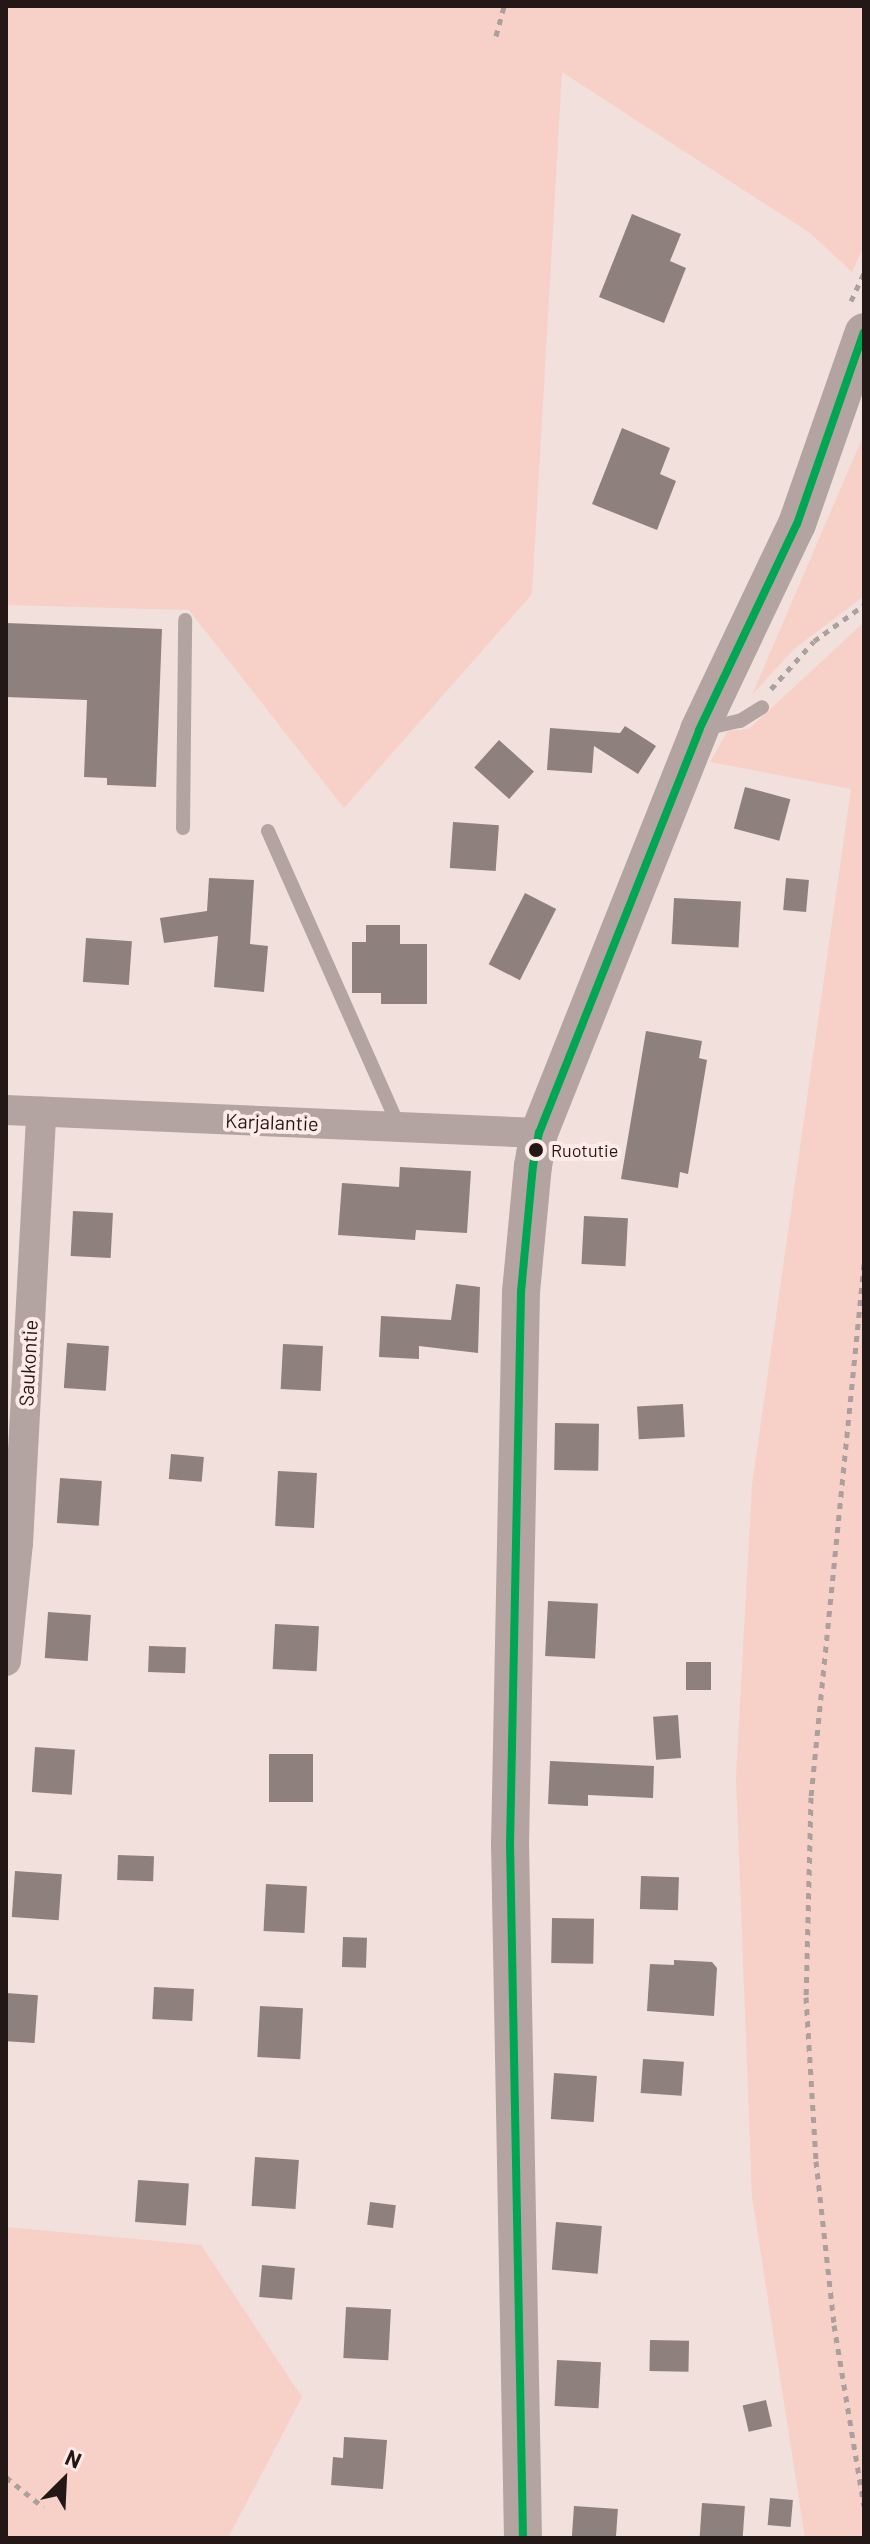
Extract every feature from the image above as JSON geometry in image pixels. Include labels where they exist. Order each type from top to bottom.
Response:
[{"type":"street","points":[[523,2538],[510,1837],[521,1292],[539,1133],[699,730],[797,524],[864,332]]},
{"type":"street","name":"Karjalantie","points":[[6,1110],[539,1133]]},
{"type":"street","name":"Saukontie","points":[[6,1661],[18,1550],[41,1112]]},
{"type":"lane","points":[[183,828],[185,620]]},
{"type":"lane","points":[[699,730],[740,721],[762,707]]},
{"type":"lane","points":[[268,831],[400,1127]]},
{"type":"path","points":[[496,36],[504,6]]},
{"type":"path","points":[[762,707],[778,677],[831,626],[864,605]]},
{"type":"path","points":[[864,1264],[811,1797],[806,1997],[816,2161],[834,2325],[864,2506]]},
{"type":"path","points":[[6,2477],[43,2507]]},
{"type":"shaded area","points":[[6,6],[864,6],[864,246],[852,272],[810,233],[562,72],[532,594],[344,808],[189,610],[6,605]]},
{"type":"shaded area","points":[[864,434],[864,596],[794,649],[752,695]]},
{"type":"shaded area","points":[[864,622],[864,2538],[805,2538],[752,2197],[736,1777],[752,1485],[851,789],[710,762],[728,731],[749,729]]},
{"type":"shaded area","points":[[6,2227],[201,2245],[302,2397],[228,2538],[6,2538]]},
{"type":"building","points":[[632,214],[681,234],[670,261],[686,268],[664,323],[599,297]]},
{"type":"building","points":[[622,428],[670,448],[660,474],[676,481],[657,530],[592,504]]},
{"type":"building","points":[[6,623],[162,629],[156,787],[107,785],[107,778],[84,777],[87,700],[6,697]]},
{"type":"building","points":[[625,726],[656,746],[638,774],[594,746],[592,773],[547,770],[550,728],[620,733]]},
{"type":"building","points":[[499,740],[534,771],[509,799],[474,767]]},
{"type":"building","points":[[745,787],[790,799],[779,841],[734,829]]},
{"type":"building","points":[[453,822],[499,825],[496,871],[450,868]]},
{"type":"building","points":[[209,878],[254,880],[250,944],[268,946],[264,992],[214,987],[218,936],[164,943],[160,918],[207,911]]},
{"type":"building","points":[[786,878],[809,880],[806,912],[783,910]]},
{"type":"building","points":[[525,893],[556,909],[520,980],[489,964]]},
{"type":"building","points":[[674,898],[741,902],[739,947],[672,944]]},
{"type":"building","points":[[366,925],[400,925],[400,944],[427,944],[427,1004],[381,1004],[381,993],[352,993],[352,942],[366,942]]},
{"type":"building","points":[[86,938],[132,941],[129,985],[83,982]]},
{"type":"building","points":[[646,1031],[702,1041],[699,1058],[707,1060],[688,1174],[680,1172],[678,1188],[621,1179]]},
{"type":"building","points":[[400,1167],[471,1171],[467,1233],[416,1230],[415,1240],[338,1235],[342,1183],[399,1187]]},
{"type":"building","points":[[73,1211],[113,1213],[111,1258],[71,1256]]},
{"type":"building","points":[[584,1216],[628,1218],[625,1266],[581,1264]]},
{"type":"building","points":[[456,1284],[480,1287],[478,1353],[419,1346],[419,1359],[379,1357],[381,1316],[451,1320]]},
{"type":"building","points":[[67,1343],[109,1346],[106,1391],[64,1388]]},
{"type":"building","points":[[283,1344],[323,1346],[321,1391],[281,1389]]},
{"type":"building","points":[[683,1404],[685,1437],[639,1439],[637,1406]]},
{"type":"building","points":[[555,1423],[599,1424],[598,1471],[554,1470]]},
{"type":"building","points":[[171,1454],[204,1457],[202,1482],[169,1479]]},
{"type":"building","points":[[278,1471],[317,1473],[314,1528],[275,1526]]},
{"type":"building","points":[[60,1478],[102,1481],[99,1526],[57,1523]]},
{"type":"building","points":[[548,1601],[598,1604],[595,1659],[545,1656]]},
{"type":"building","points":[[48,1612],[91,1615],[88,1661],[45,1658]]},
{"type":"building","points":[[275,1624],[319,1626],[317,1671],[273,1669]]},
{"type":"building","points":[[149,1646],[186,1647],[185,1673],[148,1672]]},
{"type":"building","points":[[686,1662],[711,1662],[711,1690],[686,1690]]},
{"type":"building","points":[[678,1715],[681,1758],[656,1760],[653,1717]]},
{"type":"building","points":[[35,1747],[75,1750],[72,1795],[32,1792]]},
{"type":"building","points":[[269,1754],[313,1754],[313,1802],[269,1802]]},
{"type":"building","points":[[550,1761],[654,1766],[653,1798],[588,1795],[588,1806],[548,1804]]},
{"type":"building","points":[[118,1855],[154,1856],[153,1881],[117,1880]]},
{"type":"building","points":[[15,1871],[62,1874],[59,1920],[12,1917]]},
{"type":"building","points":[[641,1876],[679,1877],[678,1910],[640,1909]]},
{"type":"building","points":[[266,1884],[307,1886],[304,1933],[264,1931]]},
{"type":"building","points":[[552,1918],[594,1919],[593,1964],[551,1963]]},
{"type":"building","points":[[343,1937],[367,1938],[366,1968],[342,1967]]},
{"type":"building","points":[[674,1960],[712,1962],[717,1968],[714,2016],[647,2011],[650,1964],[674,1965]]},
{"type":"building","points":[[154,1987],[194,1989],[192,2021],[152,2019]]},
{"type":"building","points":[[6,1993],[38,1995],[35,2043],[6,2041]]},
{"type":"building","points":[[260,2006],[303,2008],[300,2059],[257,2057]]},
{"type":"building","points":[[643,2059],[684,2062],[682,2096],[641,2093]]},
{"type":"building","points":[[554,2073],[597,2076],[594,2122],[551,2119]]},
{"type":"building","points":[[255,2157],[299,2160],[295,2209],[252,2206]]},
{"type":"building","points":[[138,2180],[189,2184],[186,2225],[135,2222]]},
{"type":"building","points":[[370,2202],[396,2205],[393,2228],[367,2225]]},
{"type":"building","points":[[556,2222],[602,2226],[598,2274],[552,2270]]},
{"type":"building","points":[[262,2265],[295,2268],[292,2300],[259,2297]]},
{"type":"building","points":[[346,2307],[391,2309],[388,2360],[343,2358]]},
{"type":"building","points":[[650,2340],[689,2341],[688,2372],[649,2371]]},
{"type":"building","points":[[557,2360],[601,2362],[599,2408],[555,2406]]},
{"type":"building","points":[[766,2400],[772,2426],[749,2432],[743,2405]]},
{"type":"building","points":[[344,2437],[387,2440],[383,2489],[331,2485],[333,2457],[343,2458]]},
{"type":"building","points":[[770,2498],[793,2500],[791,2527],[768,2525]]},
{"type":"building","points":[[702,2503],[745,2506],[743,2538],[700,2538]]},
{"type":"building","points":[[574,2506],[618,2509],[616,2538],[572,2538]]},
{"type":"transit line","points":[[523,2538],[510,1845],[521,1292],[533,1166],[539,1133],[699,730],[797,524],[864,332]]},
{"type":"place","name":"Ruotutie","points":[[536,1150]]}]
